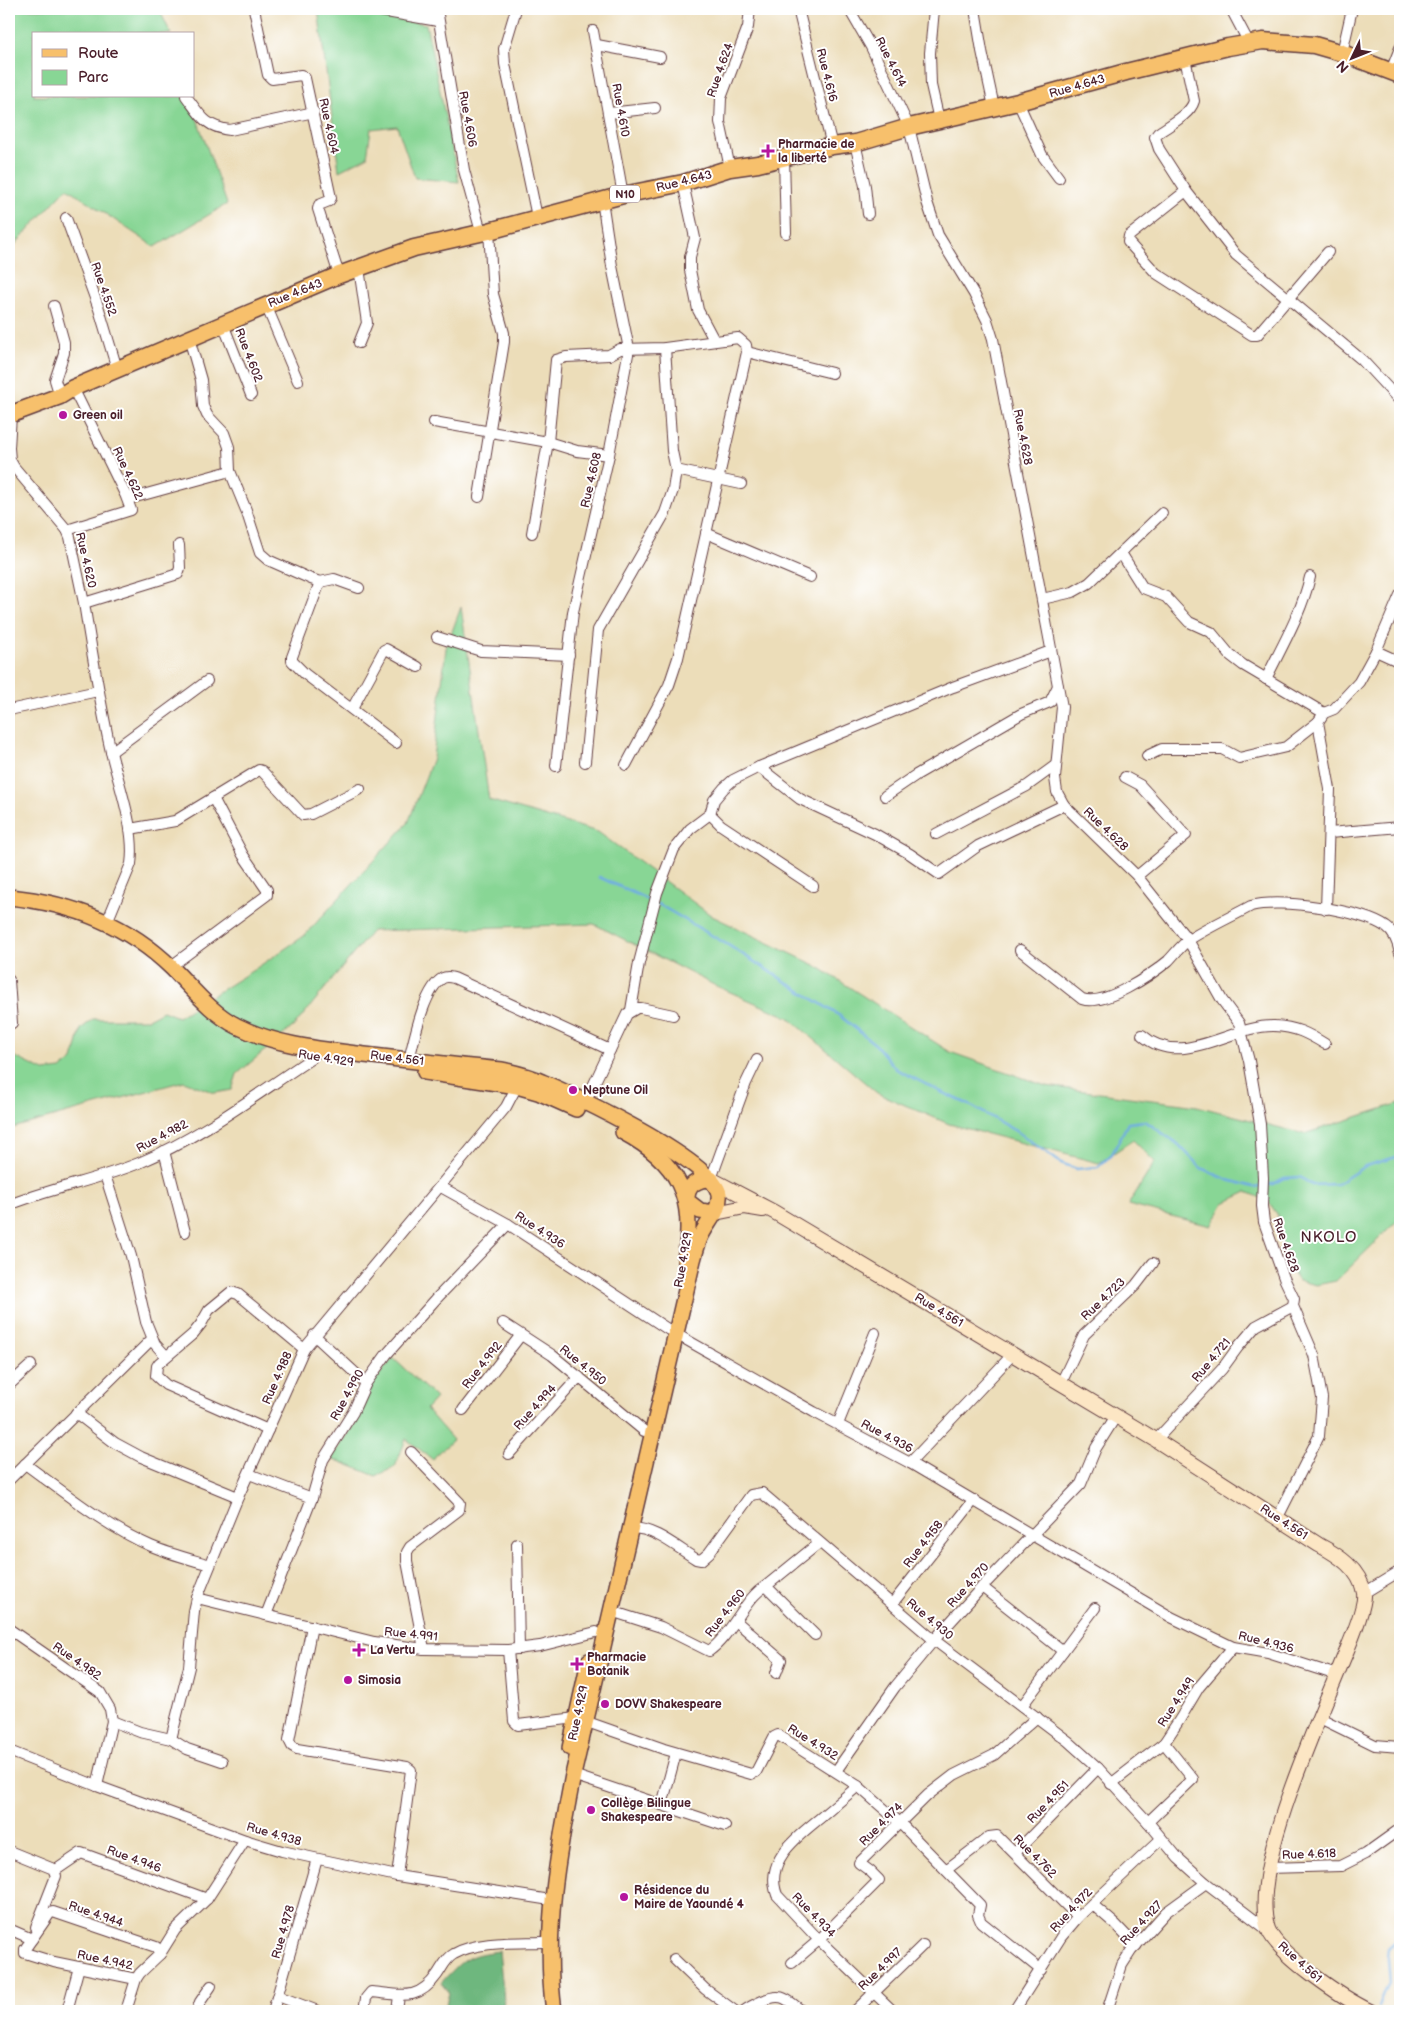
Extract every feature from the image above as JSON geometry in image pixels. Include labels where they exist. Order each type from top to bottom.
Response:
[{"type":"highway","name":"Rue 4.643","points":[[10,415],[338,276],[414,248],[485,232],[602,200],[683,183],[730,168],[758,164],[832,146],[855,143],[909,126],[1018,102],[1126,72],[1256,42]]},
{"type":"highway","name":"N10","points":[[1256,42],[1307,44],[1342,53],[1396,73]]},
{"type":"main road","name":"Rue 4.561","points":[[9,897],[35,899],[59,905],[107,922],[145,944],[220,1015],[236,1026],[255,1034],[317,1050],[502,1070],[542,1082],[659,1140],[692,1163],[717,1186],[717,1206],[745,1207],[774,1212]]},
{"type":"main road","name":"Rue 4.929","points":[[9,906],[57,913],[110,933],[151,960],[215,1022],[231,1032],[272,1048],[312,1058],[517,1086],[552,1098],[602,1121],[639,1141],[667,1166],[676,1178],[687,1201],[690,1223],[688,1243],[673,1332],[631,1528],[611,1612],[581,1720],[550,1931],[554,2011]]},
{"type":"main road","points":[[711,1179],[700,1179],[695,1182],[687,1192],[687,1201],[700,1211],[717,1206]]},
{"type":"main road","name":"Rue 4.561","points":[[711,1179],[721,1182],[774,1212],[1156,1440],[1338,1555],[1357,1576],[1364,1593],[1359,1615],[1292,1789],[1270,1856],[1265,1910],[1269,1931],[1305,1970],[1370,2011]]},
{"type":"main road","name":"Rue 4.929","points":[[545,2011],[542,1942],[544,1899],[581,1720],[596,1632],[644,1431],[700,1238],[717,1206]]},
{"type":"street","name":"Rue 4.604","points":[[254,9],[268,75],[272,79],[301,75],[305,78],[314,112],[331,198],[329,201],[319,205],[318,208],[338,276]]},
{"type":"street","points":[[369,9],[438,21]]},
{"type":"street","name":"Rue 4.606","points":[[437,9],[464,170],[485,232],[494,294],[504,333],[491,432],[479,497]]},
{"type":"street","points":[[516,9],[504,49],[505,64],[537,217]]},
{"type":"street","name":"Rue 4.624","points":[[730,168],[720,122],[722,98],[748,27],[750,9]]},
{"type":"street","name":"Rue 4.616","points":[[798,9],[832,146]]},
{"type":"street","name":"Rue 4.614","points":[[850,9],[871,47],[909,126]]},
{"type":"street","points":[[934,9],[930,53],[931,85],[939,120]]},
{"type":"street","points":[[975,9],[994,107]]},
{"type":"street","points":[[1231,9],[1256,42]]},
{"type":"street","points":[[1342,53],[1352,9]]},
{"type":"street","name":"Rue 4.610","points":[[593,31],[623,195]]},
{"type":"street","points":[[597,45],[660,57]]},
{"type":"street","points":[[1396,73],[1400,48]]},
{"type":"street","points":[[1185,58],[1194,101],[1193,104],[1155,137],[1159,149],[1186,191],[1236,255],[1362,360],[1400,401]]},
{"type":"street","points":[[188,98],[206,122],[218,128],[230,130],[314,112]]},
{"type":"street","points":[[1018,102],[1042,155],[1059,178]]},
{"type":"street","points":[[609,113],[655,108]]},
{"type":"street","name":"Rue 4.628","points":[[909,126],[935,228],[974,294],[987,320],[993,339],[1062,714],[1055,778],[1057,792],[1064,805],[1137,876],[1188,940],[1222,1000],[1239,1023],[1242,1031],[1260,1124],[1264,1222],[1284,1278],[1294,1299],[1293,1306],[1314,1356],[1322,1398],[1319,1436],[1278,1518]]},
{"type":"street","points":[[855,143],[865,186],[868,214]]},
{"type":"street","points":[[784,158],[786,233]]},
{"type":"street","points":[[683,183],[695,238],[690,257],[690,270],[698,310],[714,340]]},
{"type":"street","points":[[1186,191],[1128,238],[1128,242],[1156,273],[1252,336],[1257,335],[1328,252]]},
{"type":"street","name":"Rue 4.608","points":[[556,766],[574,612],[609,455],[629,349],[612,266],[602,200]]},
{"type":"street","name":"Rue 4.552","points":[[66,218],[117,369]]},
{"type":"street","points":[[359,268],[367,323],[359,343]]},
{"type":"street","points":[[54,306],[64,342],[64,354],[55,380],[67,392]]},
{"type":"street","points":[[266,306],[298,380]]},
{"type":"street","name":"Rue 4.602","points":[[224,324],[251,395]]},
{"type":"street","points":[[189,338],[201,380],[203,406],[207,415],[224,433],[229,447],[230,471],[246,510],[260,553],[268,560],[320,582],[334,579],[360,588]]},
{"type":"street","points":[[532,533],[548,442],[556,360],[566,357],[609,354],[620,349],[665,348],[738,338],[746,345],[747,352],[674,671],[652,719],[626,765]]},
{"type":"street","points":[[585,762],[598,630],[665,513],[674,490],[676,470],[672,451],[665,348]]},
{"type":"street","points":[[747,352],[832,372]]},
{"type":"street","name":"Rue 4.622","points":[[67,392],[125,494],[130,510],[67,530]]},
{"type":"street","name":"Rue 4.620","points":[[10,415],[9,461],[67,530],[84,603],[178,574],[180,568],[179,546]]},
{"type":"street","points":[[434,422],[548,442],[577,451],[609,455]]},
{"type":"street","points":[[676,470],[740,484]]},
{"type":"street","points":[[125,494],[132,498],[230,471]]},
{"type":"street","points":[[1042,599],[1073,592],[1089,583],[1162,513]]},
{"type":"street","points":[[706,533],[810,577]]},
{"type":"street","points":[[1121,553],[1143,588],[1166,597],[1190,622],[1211,632],[1230,655],[1243,665],[1324,713]]},
{"type":"street","points":[[1266,679],[1294,621],[1308,588],[1310,577]]},
{"type":"street","points":[[320,582],[292,661],[305,674],[396,743]]},
{"type":"street","points":[[1147,756],[1162,749],[1222,749],[1239,758],[1286,747],[1318,722],[1324,713],[1334,708],[1358,682],[1376,651],[1400,595]]},
{"type":"street","points":[[84,603],[98,691],[130,829],[131,864],[107,922]]},
{"type":"street","points":[[437,637],[481,650],[569,655]]},
{"type":"street","points":[[352,709],[384,650],[386,649],[418,667]]},
{"type":"street","points":[[585,1102],[623,1022],[631,1010],[639,963],[657,893],[674,848],[690,828],[710,814],[714,800],[724,788],[733,780],[759,767],[953,687],[1051,651]]},
{"type":"street","points":[[1376,651],[1400,662]]},
{"type":"street","points":[[111,752],[207,681]]},
{"type":"street","points":[[885,796],[916,775],[1021,714],[1050,702],[1058,686]]},
{"type":"street","points":[[9,710],[98,691]]},
{"type":"street","points":[[1318,722],[1330,789],[1326,908]]},
{"type":"street","points":[[936,834],[1027,786],[1056,765]]},
{"type":"street","points":[[759,767],[800,799],[875,834],[910,854],[939,874],[964,855],[996,836],[1064,805]]},
{"type":"street","points":[[130,829],[168,824],[259,770],[303,815],[311,814],[360,789]]},
{"type":"street","points":[[1125,777],[1140,785],[1186,834],[1137,876]]},
{"type":"street","points":[[170,967],[267,894],[267,890],[243,854],[212,798]]},
{"type":"street","points":[[710,814],[721,825],[813,886]]},
{"type":"street","points":[[1329,833],[1400,827]]},
{"type":"street","points":[[1020,950],[1082,999],[1095,1001],[1135,983],[1168,961],[1188,940],[1251,906],[1262,904],[1273,903],[1326,908],[1385,926],[1397,940],[1400,953]]},
{"type":"street","points":[[409,1060],[420,1020],[430,995],[437,983],[447,977],[454,978],[610,1050]]},
{"type":"street","points":[[9,980],[12,1023]]},
{"type":"street","points":[[631,1010],[641,1008],[673,1015]]},
{"type":"street","points":[[1142,1036],[1152,1045],[1175,1049],[1211,1043],[1242,1031],[1273,1026],[1304,1030],[1324,1044]]},
{"type":"street","name":"Rue 4.982","points":[[9,1205],[105,1175],[164,1151],[222,1117],[312,1058]]},
{"type":"street","points":[[711,1179],[746,1083],[757,1060]]},
{"type":"street","name":"Rue 4.988","points":[[171,1739],[189,1667],[197,1598],[238,1497],[304,1349],[506,1107],[517,1086]]},
{"type":"street","points":[[164,1151],[185,1232]]},
{"type":"street","points":[[105,1175],[131,1256],[144,1315],[152,1339],[166,1356]]},
{"type":"street","name":"Rue 4.936","points":[[441,1187],[508,1224],[673,1332],[910,1462],[1171,1617],[1233,1647],[1268,1653],[1337,1675]]},
{"type":"street","name":"Rue 4.990","points":[[266,1615],[312,1498],[323,1460],[353,1412],[366,1383],[386,1355],[508,1224]]},
{"type":"street","name":"Rue 4.723","points":[[1061,1383],[1084,1335],[1136,1285],[1153,1262]]},
{"type":"street","points":[[268,1430],[162,1382],[156,1376],[157,1366],[193,1334],[209,1310],[231,1292],[238,1294],[304,1349]]},
{"type":"street","name":"Rue 4.721","points":[[1156,1440],[1222,1369],[1256,1326],[1293,1306]]},
{"type":"street","name":"Rue 4.950","points":[[503,1323],[520,1336],[552,1355],[644,1431]]},
{"type":"street","points":[[838,1424],[875,1332]]},
{"type":"street","points":[[314,1335],[366,1383]]},
{"type":"street","name":"Rue 4.992","points":[[463,1410],[520,1336]]},
{"type":"street","points":[[9,1480],[152,1339]]},
{"type":"street","points":[[910,1462],[1013,1354]]},
{"type":"street","points":[[9,1386],[31,1364]]},
{"type":"street","name":"Rue 4.994","points":[[509,1454],[579,1377]]},
{"type":"street","points":[[76,1414],[115,1443],[141,1457],[238,1497]]},
{"type":"street","name":"Rue 4.970","points":[[836,1771],[894,1687],[934,1640],[1032,1533],[1081,1484],[1096,1448],[1116,1416]]},
{"type":"street","points":[[411,1452],[460,1503],[459,1510],[410,1547],[407,1552],[406,1561],[424,1649]]},
{"type":"street","points":[[25,1464],[114,1526],[165,1552],[210,1565]]},
{"type":"street","points":[[249,1474],[312,1498]]},
{"type":"street","name":"Rue 4.930","points":[[631,1528],[638,1528],[656,1534],[696,1559],[701,1560],[709,1553],[752,1495],[762,1493],[934,1640],[1068,1741],[1098,1768],[1148,1822],[1161,1839],[1206,1883]]},
{"type":"street","name":"Rue 4.958","points":[[892,1604],[974,1500]]},
{"type":"street","name":"Rue 4.960","points":[[611,1612],[661,1627],[709,1651],[736,1621],[759,1589],[766,1586],[819,1543]]},
{"type":"street","points":[[513,1650],[517,1544]]},
{"type":"street","points":[[1364,1593],[1400,1570]]},
{"type":"street","points":[[766,1586],[814,1635]]},
{"type":"street","points":[[982,1587],[1063,1651]]},
{"type":"street","name":"Rue 4.991","points":[[197,1598],[374,1642],[424,1649],[513,1650],[540,1646],[596,1632]]},
{"type":"street","points":[[1022,1706],[1095,1608]]},
{"type":"street","points":[[736,1621],[781,1660],[776,1673]]},
{"type":"street","points":[[312,1626],[289,1740],[292,1746],[298,1750],[399,1766],[411,1770],[397,1876]]},
{"type":"street","name":"Rue 4.982","points":[[9,1629],[100,1692],[110,1709],[112,1720]]},
{"type":"street","name":"Rue 4.949","points":[[1111,1784],[1164,1743],[1199,1687],[1233,1647]]},
{"type":"street","name":"Rue 4.932","points":[[513,1650],[514,1720],[518,1724],[581,1720],[676,1753],[753,1774],[756,1772],[774,1737],[778,1735],[858,1786],[899,1822],[980,1905],[978,1915],[981,1922],[1041,1970]]},
{"type":"street","name":"Rue 4.974","points":[[792,1963],[819,1940],[879,1880],[859,1863],[899,1822],[950,1778],[994,1755],[1037,1717]]},
{"type":"street","points":[[1320,1718],[1375,1745],[1400,1747]]},
{"type":"street","points":[[98,1786],[112,1720],[140,1732],[171,1739],[187,1749],[222,1761]]},
{"type":"street","points":[[1148,1822],[1192,1779],[1164,1743]]},
{"type":"street","name":"Rue 4.938","points":[[9,1751],[245,1840],[317,1859],[397,1876],[544,1899]]},
{"type":"street","points":[[662,1805],[676,1753]]},
{"type":"street","name":"Rue 4.951","points":[[1015,1853],[1098,1768]]},
{"type":"street","points":[[574,1775],[725,1826]]},
{"type":"street","name":"Rue 4.934","points":[[858,1786],[790,1844],[780,1857],[774,1881],[777,1895],[819,1940],[894,2011]]},
{"type":"street","name":"Rue 4.618","points":[[1268,1868],[1341,1866],[1370,1851],[1400,1830]]},
{"type":"street","name":"Rue 4.762","points":[[946,1870],[994,1836],[997,1836],[1078,1917]]},
{"type":"street","name":"Rue 4.972","points":[[1014,2011],[1060,1937],[1078,1917],[1161,1839]]},
{"type":"street","name":"Rue 4.942","points":[[32,1939],[25,1949],[25,1953],[136,1979],[160,1954],[175,1930],[207,1899],[245,1840]]},
{"type":"street","points":[[9,1851],[56,1870],[54,1871],[56,1876],[32,1939],[10,1931]]},
{"type":"street","name":"Rue 4.946","points":[[56,1870],[80,1853],[207,1899]]},
{"type":"street","name":"Rue 4.978","points":[[273,2011],[317,1859]]},
{"type":"street","points":[[1206,1883],[1269,1931]]},
{"type":"street","name":"Rue 4.927","points":[[1107,2011],[1122,1965],[1136,1946],[1166,1912],[1206,1883]]},
{"type":"street","points":[[1092,1904],[1136,1946]]},
{"type":"street","name":"Rue 4.944","points":[[32,1939],[50,1913],[53,1912],[156,1947],[160,1954]]},
{"type":"street","points":[[364,2011],[368,1995],[371,1992],[399,1996],[409,1995],[424,1987],[434,1978],[451,1956],[457,1952],[492,1944],[542,1942]]},
{"type":"street","name":"Rue 4.997","points":[[856,2011],[923,1945]]},
{"type":"street","points":[[674,1960],[705,1989],[735,2011]]},
{"type":"street","points":[[67,2011],[79,1967]]},
{"type":"street","points":[[126,2011],[136,1979]]},
{"type":"street","points":[[196,2011],[211,1986]]},
{"type":"street","points":[[278,1996],[318,2011]]},
{"type":"street","points":[[397,2011],[399,1996]]},
{"type":"street","points":[[744,2011],[773,1996],[788,2000],[802,2011]]},
{"type":"green space","points":[[9,9],[159,9],[170,32],[32,32],[32,98],[190,98],[227,204],[155,247],[67,188],[9,251]]},
{"type":"green space","points":[[318,9],[347,9],[426,24],[459,182],[415,178],[397,126],[371,129],[367,157],[339,171]]},
{"type":"green space","points":[[461,607],[489,800],[598,832],[712,916],[815,965],[950,1052],[1046,1086],[1197,1106],[1304,1134],[1400,1103],[1400,1218],[1336,1281],[1316,1285],[1299,1281],[1284,1260],[1277,1214],[1268,1201],[1247,1192],[1224,1203],[1211,1226],[1128,1205],[1155,1162],[1133,1140],[1099,1163],[949,1124],[877,1093],[788,1017],[714,985],[594,924],[372,931],[295,1025],[237,1074],[232,1090],[215,1093],[184,1081],[9,1129],[9,1054],[44,1071],[61,1069],[73,1060],[81,1029],[93,1019],[148,1019],[163,1011],[178,1017],[304,936],[408,823],[433,758],[446,648]]},
{"type":"green space","points":[[393,1358],[436,1398],[426,1409],[453,1440],[432,1459],[406,1439],[395,1467],[376,1476],[331,1458],[356,1423],[366,1391]]},
{"type":"green space","points":[[499,1951],[504,2000],[502,2011],[448,2011],[446,2004],[449,1993],[441,1983],[460,1963],[479,1954]]},
{"type":"waterway","points":[[599,877],[653,902]]},
{"type":"waterway","points":[[658,904],[728,945],[840,1016],[876,1045],[896,1069],[970,1105],[1019,1133],[1061,1163],[1077,1169],[1098,1167],[1112,1154],[1128,1123],[1145,1121],[1178,1144],[1201,1168],[1228,1180],[1254,1187],[1260,1186]]},
{"type":"waterway","points":[[1266,1185],[1273,1184],[1284,1178],[1300,1177],[1312,1185],[1337,1184],[1365,1166],[1400,1156]]},
{"type":"waterway","points":[[1379,2007],[1389,1982],[1388,1948],[1400,1937]]},
{"type":"place","name":"Pharmacie de la liberté","points":[[768,151]]},
{"type":"place","name":"Green oil","points":[[63,415]]},
{"type":"place","name":"Neptune Oil","points":[[573,1090]]},
{"type":"place","name":"La Vertu","points":[[359,1650]]},
{"type":"place","name":"Pharmacie Botanik","points":[[577,1664]]},
{"type":"place","name":"Simosia","points":[[348,1680]]},
{"type":"place","name":"DOVV Shakespeare","points":[[605,1704]]},
{"type":"place","name":"Collège Bilingue Shakespeare","points":[[591,1810]]},
{"type":"place","name":"Résidence du Maire de Yaoundé 4","points":[[624,1897]]},
{"type":"district","name":"NKOLO","points":[[1329,1237]]}]
